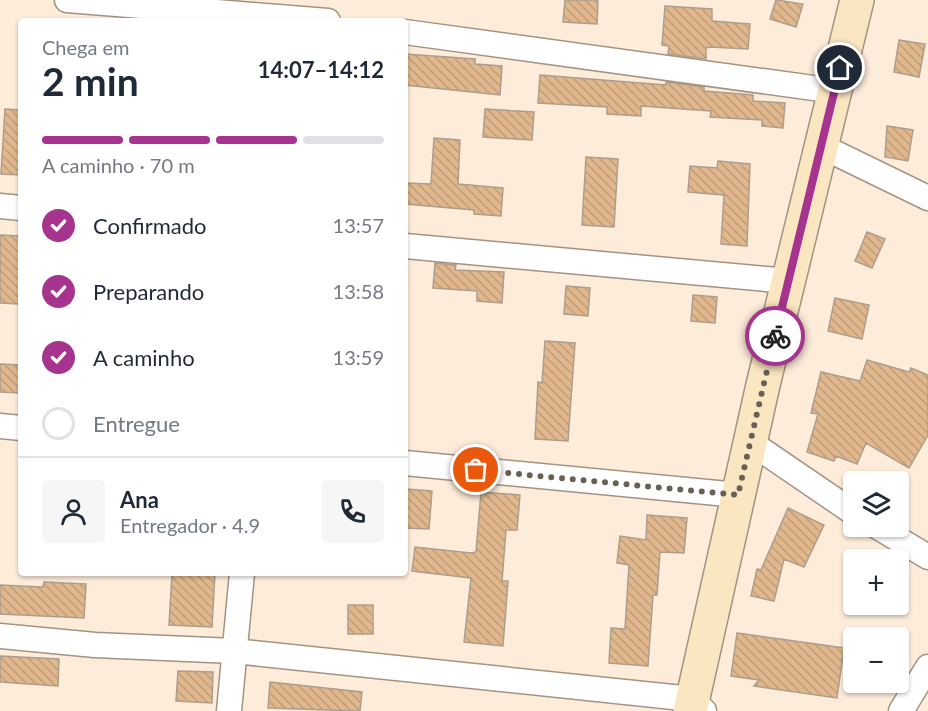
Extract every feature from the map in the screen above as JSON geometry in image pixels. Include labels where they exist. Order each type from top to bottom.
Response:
[{"type":"main road","points":[[695,707],[750,442],[857,0]]},
{"type":"street","points":[[67,0],[298,13],[317,18]]},
{"type":"street","points":[[408,32],[835,91]]},
{"type":"street","points":[[821,146],[928,198]]},
{"type":"street","points":[[0,206],[18,208]]},
{"type":"street","points":[[408,246],[788,281]]},
{"type":"street","points":[[0,426],[18,428]]},
{"type":"street","points":[[750,442],[843,505]]},
{"type":"street","points":[[408,463],[738,495]]},
{"type":"street","points":[[894,537],[928,557]]},
{"type":"street","points":[[229,711],[242,576]]},
{"type":"street","points":[[0,636],[95,645],[234,651],[695,707]]},
{"type":"street","points":[[901,711],[928,667]]},
{"type":"building","points":[[565,0],[598,0],[597,24],[563,22]]},
{"type":"building","points":[[776,0],[803,4],[796,27],[770,19]]},
{"type":"building","points":[[665,6],[712,9],[712,21],[750,24],[748,49],[710,47],[706,48],[706,59],[668,54],[669,46],[662,45]]},
{"type":"building","points":[[899,40],[925,44],[919,77],[894,72]]},
{"type":"building","points":[[408,54],[475,59],[475,64],[502,66],[500,95],[408,85]]},
{"type":"building","points":[[540,75],[666,85],[666,82],[704,87],[704,91],[753,95],[753,101],[785,103],[783,128],[762,126],[762,120],[710,117],[711,111],[641,106],[641,116],[607,114],[607,107],[538,103]]},
{"type":"building","points":[[5,109],[18,110],[18,175],[1,174]]},
{"type":"building","points":[[485,109],[534,112],[532,140],[483,137]]},
{"type":"building","points":[[887,126],[913,130],[908,161],[885,157]]},
{"type":"building","points":[[434,138],[460,140],[458,184],[503,188],[501,216],[474,214],[474,210],[408,204],[408,183],[431,184]]},
{"type":"building","points":[[586,157],[618,159],[614,227],[582,225]]},
{"type":"building","points":[[718,161],[750,164],[747,246],[721,244],[724,195],[688,192],[690,166],[717,168]]},
{"type":"building","points":[[867,232],[885,239],[872,268],[855,261]]},
{"type":"building","points":[[0,235],[18,236],[18,304],[0,303]]},
{"type":"building","points":[[435,263],[456,265],[455,270],[504,272],[502,303],[477,301],[477,291],[433,288]]},
{"type":"building","points":[[566,286],[590,288],[588,316],[564,314]]},
{"type":"building","points":[[693,295],[717,297],[715,323],[691,321]]},
{"type":"building","points":[[835,298],[869,305],[862,339],[828,331]]},
{"type":"building","points":[[545,341],[575,343],[568,441],[535,439],[538,382],[542,383]]},
{"type":"building","points":[[867,360],[909,372],[911,368],[928,375],[928,435],[909,468],[866,443],[857,464],[836,456],[834,461],[807,452],[818,414],[811,413],[821,372],[860,381]]},
{"type":"building","points":[[0,364],[18,365],[18,393],[0,392]]},
{"type":"building","points":[[408,489],[432,491],[429,529],[408,528]]},
{"type":"building","points":[[481,492],[520,495],[517,530],[506,530],[502,581],[508,581],[503,646],[464,642],[471,578],[412,571],[415,547],[476,552]]},
{"type":"building","points":[[788,508],[824,525],[804,567],[784,559],[774,601],[751,596],[757,569],[761,570]]},
{"type":"building","points":[[647,515],[687,518],[684,553],[660,552],[657,595],[653,595],[648,666],[609,663],[611,628],[625,629],[629,565],[617,563],[620,536],[646,540]]},
{"type":"building","points":[[172,576],[215,576],[212,627],[169,625]]},
{"type":"building","points":[[44,582],[86,584],[84,618],[0,614],[0,585],[43,587]]},
{"type":"building","points":[[348,605],[373,605],[373,634],[348,634]]},
{"type":"building","points":[[737,633],[843,648],[837,698],[754,686],[759,680],[731,676]]},
{"type":"building","points":[[0,656],[59,659],[58,686],[0,682]]},
{"type":"building","points":[[178,671],[213,672],[212,703],[176,701]]},
{"type":"building","points":[[270,682],[362,692],[360,711],[268,708]]},
{"type":"way so far","points":[[476,470],[738,495],[775,336]]},
{"type":"route","points":[[775,336],[840,68]]}]
